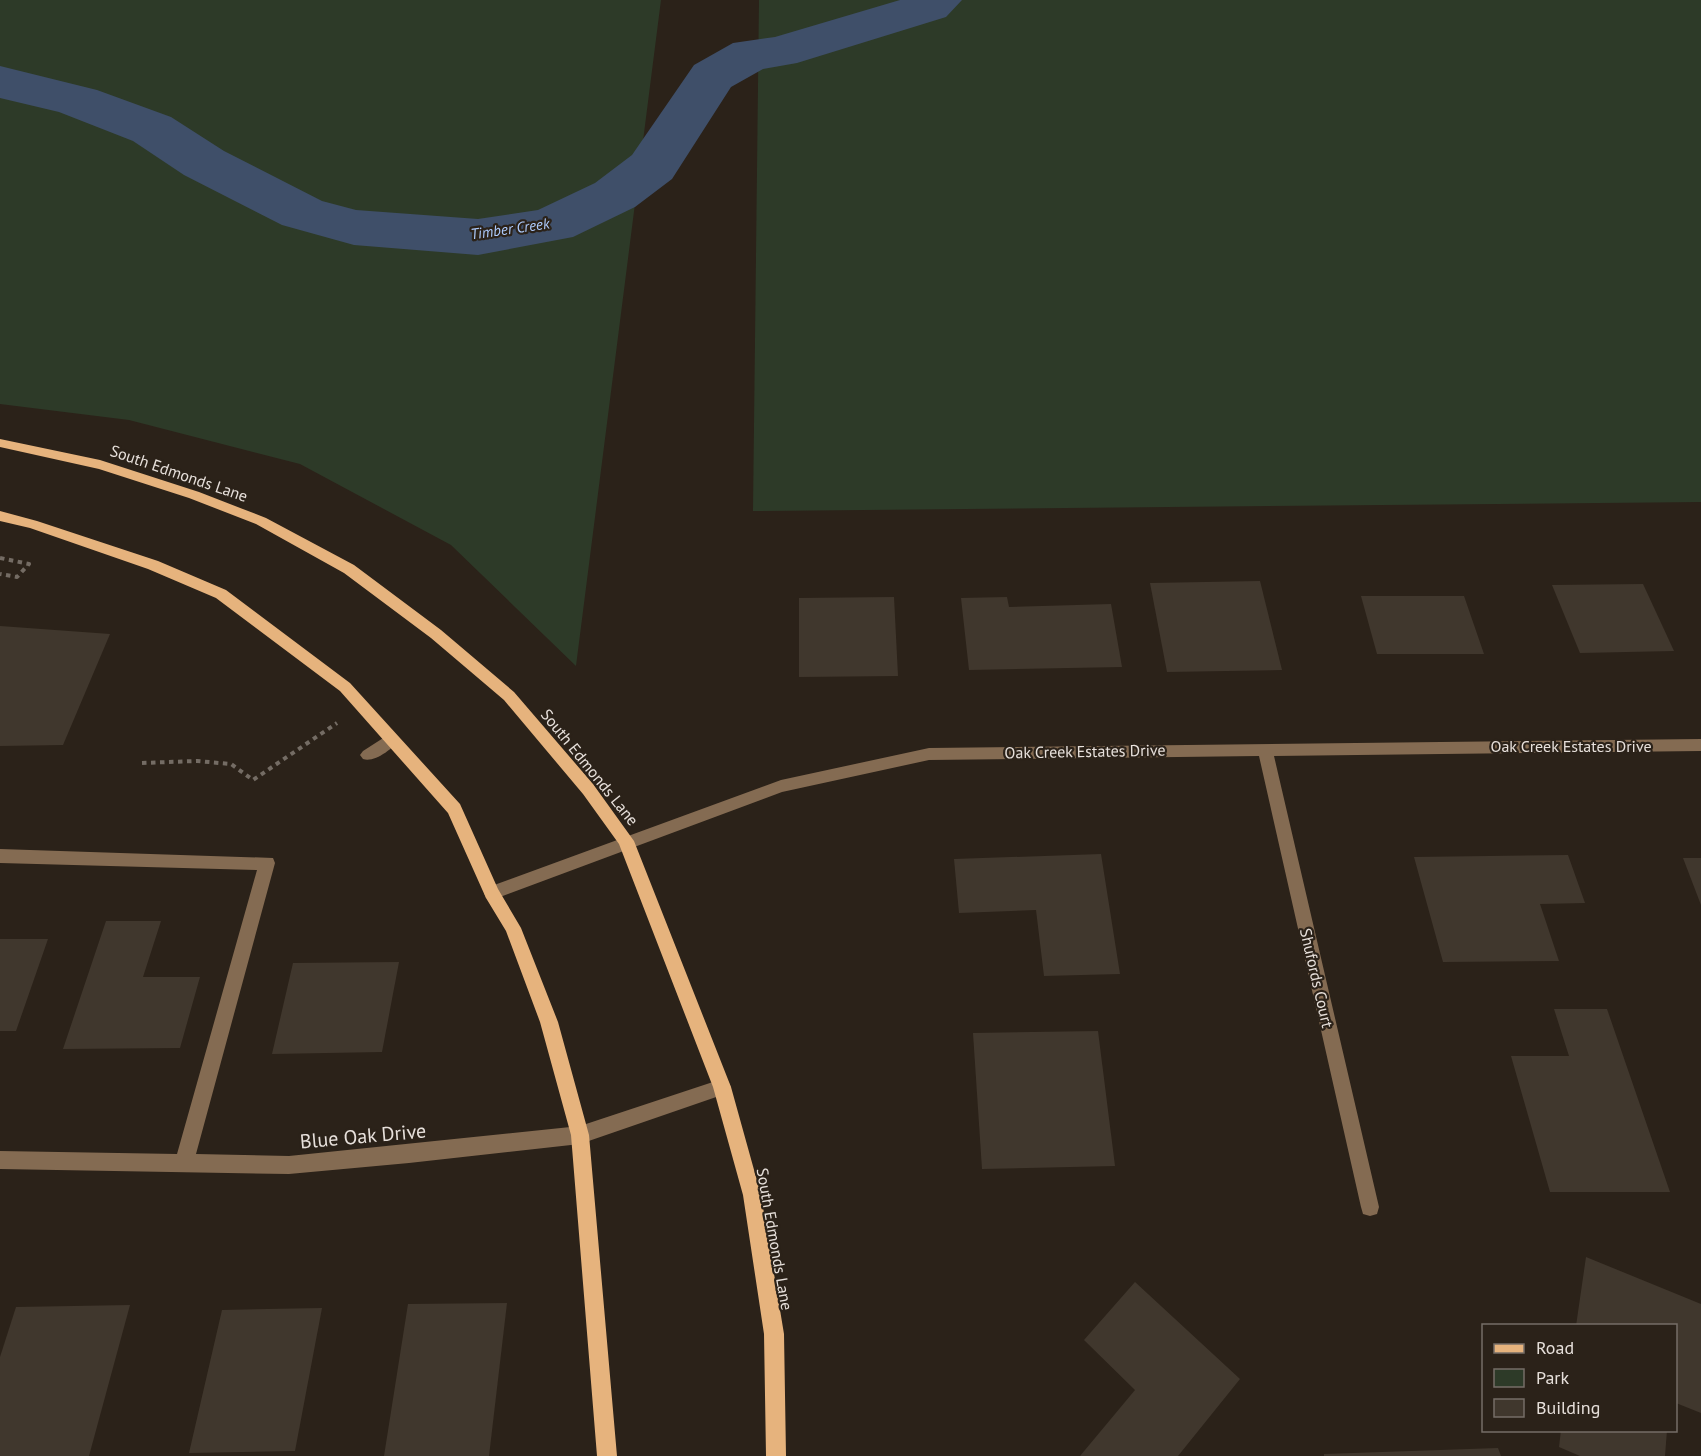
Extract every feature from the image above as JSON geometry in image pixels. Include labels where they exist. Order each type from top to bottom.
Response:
[{"type":"main road","name":"South Edmonds Lane","points":[[0,443],[100,465],[194,495],[261,521],[349,569],[436,634],[508,696],[588,789],[626,841],[722,1087],[752,1195],[774,1334],[776,1456]]},
{"type":"main road","points":[[0,516],[32,524],[153,565],[221,594],[345,687],[454,809],[492,893],[513,928],[549,1022],[580,1134],[607,1456]]},
{"type":"street","points":[[368,755],[391,739]]},
{"type":"street","name":"Oak Creek Estates Drive","points":[[492,893],[626,841],[781,786],[929,754],[1701,746]]},
{"type":"street","name":"Shufords Court","points":[[1265,749],[1370,1207]]},
{"type":"street","points":[[0,856],[267,863],[184,1163]]},
{"type":"street","name":"Blue Oak Drive","points":[[0,1160],[289,1165],[580,1134],[722,1087]]},
{"type":"path","points":[[0,574],[17,577],[29,564],[0,557],[3,547]]},
{"type":"path","points":[[142,763],[197,761],[231,764],[253,780],[337,723]]},
{"type":"green space","points":[[0,0],[661,0],[576,666],[451,545],[300,464],[129,420],[0,404]]},
{"type":"green space","points":[[759,0],[1701,0],[1701,502],[753,511]]},
{"type":"building","points":[[1260,581],[1282,670],[1167,672],[1150,583]]},
{"type":"building","points":[[1643,584],[1674,651],[1580,653],[1552,585]]},
{"type":"building","points":[[1361,596],[1464,596],[1484,654],[1377,654]]},
{"type":"building","points":[[894,597],[898,676],[799,677],[799,598]]},
{"type":"building","points":[[1007,597],[1009,607],[1111,604],[1122,667],[969,670],[961,598]]},
{"type":"building","points":[[0,626],[110,634],[63,745],[0,746]]},
{"type":"building","points":[[1101,854],[1120,974],[1044,976],[1036,910],[959,913],[954,859]]},
{"type":"building","points":[[1568,855],[1585,903],[1540,904],[1559,961],[1443,962],[1414,857]]},
{"type":"building","points":[[1683,858],[1701,858],[1701,905]]},
{"type":"building","points":[[106,921],[161,921],[143,977],[200,977],[180,1048],[63,1049]]},
{"type":"building","points":[[0,939],[48,939],[16,1031],[0,1031]]},
{"type":"building","points":[[399,962],[382,1052],[272,1054],[293,963]]},
{"type":"building","points":[[1554,1009],[1607,1009],[1670,1192],[1550,1192],[1511,1056],[1569,1056]]},
{"type":"building","points":[[1098,1031],[1115,1166],[982,1169],[973,1033]]},
{"type":"building","points":[[1586,1257],[1701,1304],[1701,1413],[1677,1403],[1677,1324],[1576,1324]]},
{"type":"building","points":[[1135,1282],[1240,1379],[1178,1456],[1080,1456],[1135,1390],[1084,1340]]},
{"type":"building","points":[[507,1303],[489,1456],[384,1456],[408,1304]]},
{"type":"building","points":[[130,1305],[89,1456],[0,1456],[0,1357],[16,1307]]},
{"type":"building","points":[[322,1308],[295,1451],[189,1453],[222,1310]]},
{"type":"building","points":[[1561,1432],[1667,1432],[1665,1456],[1580,1456],[1559,1447]]},
{"type":"building","points":[[1498,1448],[1501,1456],[1324,1456],[1324,1454]]},
{"type":"waterway","name":"Timber Creek","points":[[0,82],[78,101],[152,129],[204,163],[302,213],[354,227],[478,237],[552,225],[615,195],[652,167],[712,76],[751,54],[779,52],[929,7],[937,0]]}]
